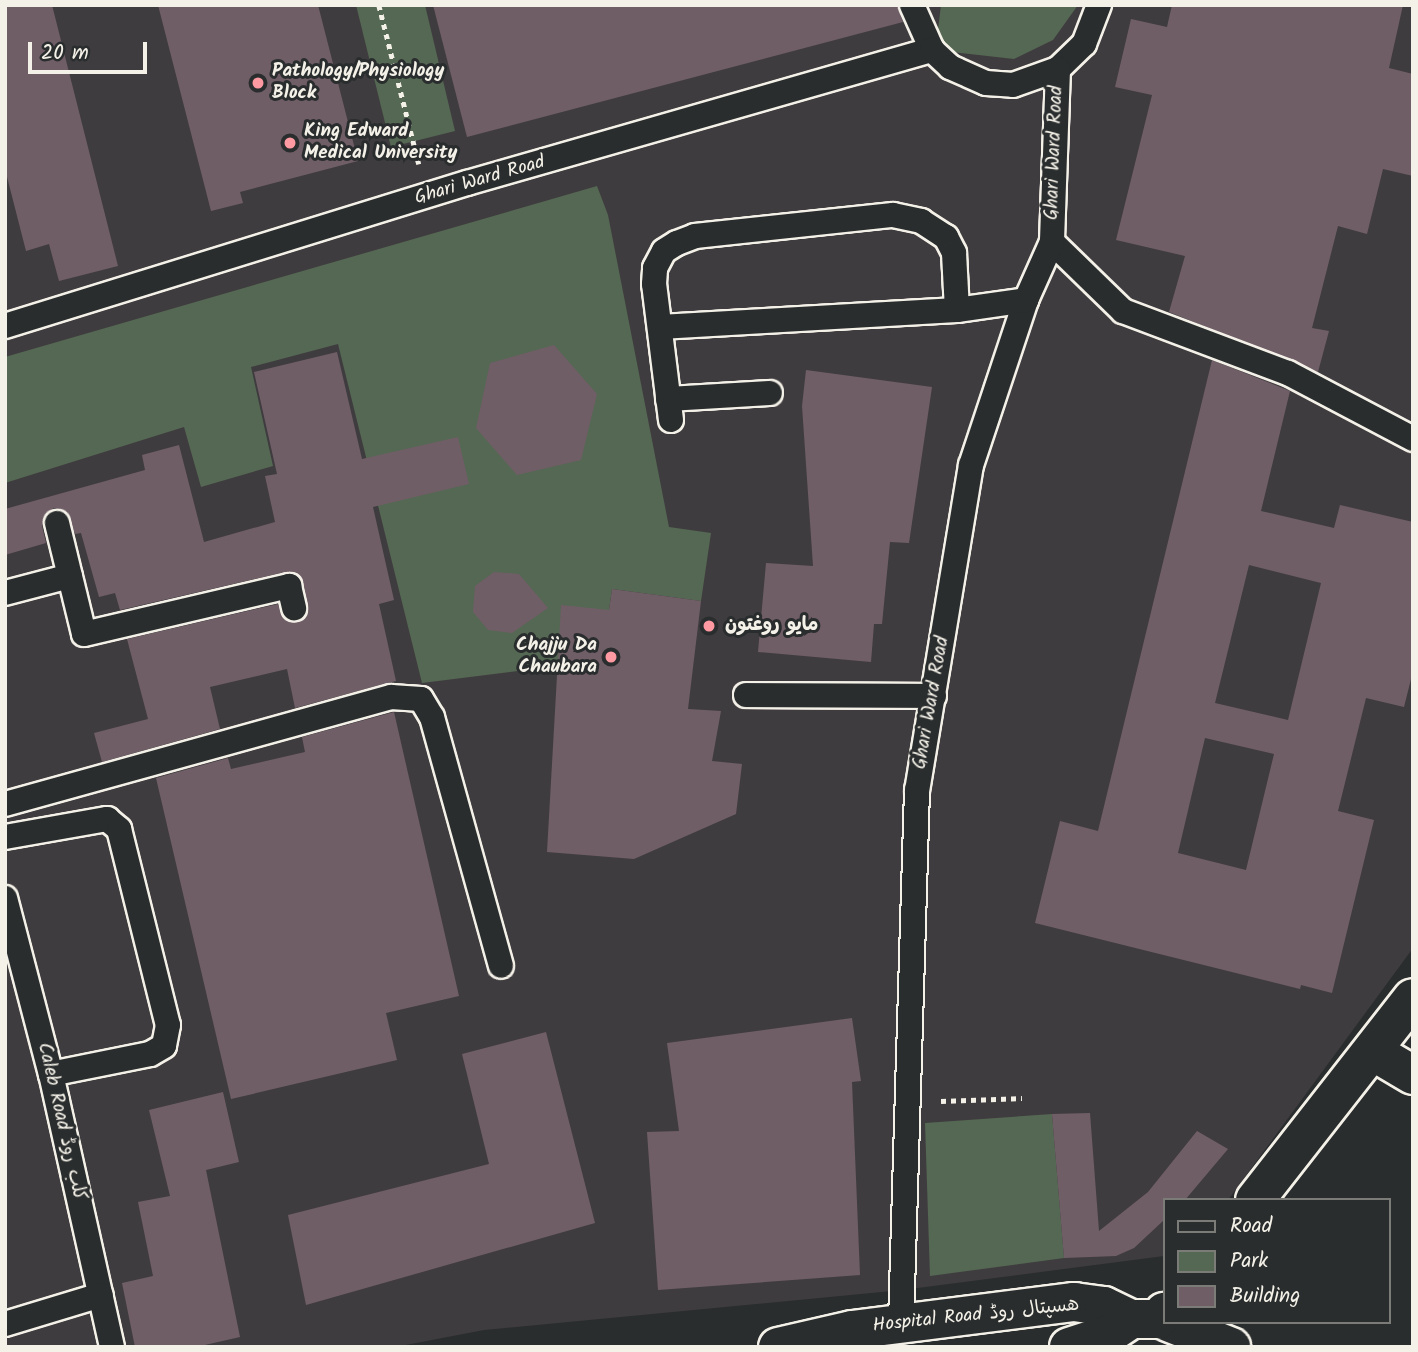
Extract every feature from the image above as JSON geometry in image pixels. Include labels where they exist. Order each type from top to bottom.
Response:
[{"type":"main road","points":[[1257,1198],[1374,1052],[1413,998]]},
{"type":"main road","points":[[1374,1052],[1413,1075]]},
{"type":"main road","name":"Hospital Road ھسپتال روڈ","points":[[778,1347],[901,1324],[1074,1302],[1104,1306],[1158,1323]]},
{"type":"main road","points":[[1158,1323],[1231,1347]]},
{"type":"main road","name":"Hospital Road ھسپتال روڈ","points":[[1069,1347],[1109,1334],[1158,1323]]},
{"type":"lane","points":[[912,5],[932,50]]},
{"type":"lane","points":[[1058,69],[1084,44],[1099,5]]},
{"type":"lane","name":"Ghari Ward Road","points":[[5,325],[427,195],[932,50],[950,67],[986,83],[1013,85],[1058,69],[1052,242],[1026,300],[971,465],[916,806],[901,1324]]},
{"type":"lane","points":[[771,393],[669,410],[655,268],[664,251],[695,236],[893,215],[921,221],[946,237],[954,253],[957,310]]},
{"type":"lane","points":[[1052,242],[1123,311],[1288,373],[1413,439]]},
{"type":"lane","points":[[660,327],[957,310],[1026,300]]},
{"type":"lane","points":[[57,523],[84,634],[289,586],[294,608]]},
{"type":"lane","points":[[5,593],[70,576]]},
{"type":"lane","points":[[746,695],[934,696]]},
{"type":"lane","points":[[5,804],[391,697],[421,699],[432,717],[501,966]]},
{"type":"lane","points":[[5,837],[107,819],[118,829],[168,1025],[164,1046],[150,1054],[51,1073]]},
{"type":"lane","name":"Caleb Road کلب روڈ","points":[[5,898],[51,1073],[112,1347]]},
{"type":"lane","points":[[5,1324],[101,1295]]},
{"type":"path","points":[[379,5],[427,195]]},
{"type":"path","points":[[908,1102],[1022,1097]]},
{"type":"shaded area","name":"مایو روغتون","points":[[5,5],[1413,5],[1413,948],[1229,1198],[1162,1198],[1162,1256],[902,1290],[484,1330],[395,1347],[5,1347]]},
{"type":"green space","points":[[356,5],[425,5],[455,131],[391,147]]},
{"type":"green space","points":[[941,5],[1078,5],[1053,40],[1014,59],[952,52],[937,38]]},
{"type":"green space","points":[[597,186],[608,215],[669,527],[711,533],[701,601],[612,589],[609,610],[558,666],[422,683],[338,344],[251,367],[273,466],[201,487],[184,427],[5,483],[5,357]]},
{"type":"green space","points":[[1052,1114],[1064,1258],[930,1276],[925,1123]]},
{"type":"building","points":[[5,5],[52,5],[118,266],[59,281],[49,244],[26,251],[5,169]]},
{"type":"building","name":"Pathology/Physiology Block","points":[[158,5],[318,5],[358,161],[240,192],[243,203],[211,211]]},
{"type":"building","points":[[433,5],[897,5],[903,22],[467,137]]},
{"type":"building","points":[[1172,5],[1403,5],[1389,68],[1413,74],[1413,176],[1383,169],[1367,234],[1338,226],[1312,328],[1329,331],[1318,372],[1169,312],[1185,256],[1116,240],[1152,95],[1115,87],[1131,19],[1167,27]]},
{"type":"building","points":[[554,345],[597,394],[581,460],[517,475],[476,428],[490,363]]},
{"type":"building","points":[[337,352],[362,459],[458,437],[469,484],[373,507],[394,600],[379,604],[396,681],[295,708],[287,669],[210,687],[220,729],[102,762],[94,733],[148,719],[127,639],[278,604],[284,619],[298,622],[308,612],[303,582],[294,572],[286,572],[120,610],[115,593],[99,597],[81,533],[75,534],[67,512],[54,508],[46,513],[42,526],[46,543],[5,555],[5,509],[145,470],[142,455],[179,445],[204,542],[275,522],[265,476],[277,474],[254,372]]},
{"type":"building","points":[[1212,360],[1290,391],[1261,511],[1334,528],[1340,505],[1413,522],[1413,671],[1404,707],[1366,698],[1338,811],[1374,820],[1332,993],[1301,985],[1300,989],[1035,923],[1060,821],[1098,831]],"holes":[[[1249,565],[1321,583],[1288,720],[1215,703]],[[1205,738],[1274,754],[1246,870],[1178,853]]]},
{"type":"building","points":[[806,370],[932,387],[909,543],[890,542],[882,624],[874,624],[871,662],[758,652],[766,563],[813,566],[802,406]]},
{"type":"building","points":[[494,572],[519,574],[548,608],[512,633],[488,630],[473,612],[475,586]]},
{"type":"building","points":[[612,589],[701,601],[688,709],[721,711],[712,761],[742,764],[736,814],[634,859],[547,852],[561,605],[609,610]]},
{"type":"building","points":[[394,712],[459,996],[386,1013],[397,1060],[231,1099],[156,778],[228,758],[231,769],[305,752],[302,737]]},
{"type":"building","points":[[852,1018],[861,1081],[852,1082],[860,1275],[658,1290],[647,1132],[679,1131],[667,1043]]},
{"type":"building","points":[[546,1032],[595,1223],[306,1305],[288,1215],[489,1164],[462,1054]]},
{"type":"building","points":[[223,1092],[239,1162],[206,1170],[240,1337],[196,1347],[135,1347],[122,1283],[153,1276],[138,1202],[170,1196],[149,1110]]},
{"type":"building","points":[[1090,1113],[1099,1231],[1148,1192],[1197,1131],[1228,1149],[1187,1198],[1162,1198],[1162,1222],[1134,1248],[1116,1256],[1064,1258],[1052,1114]]},
{"type":"place","name":"Pathology/Physiology Block","points":[[258,83]]},
{"type":"place","name":"King Edward Medical University","points":[[290,143]]},
{"type":"place","name":"مایو روغتون","points":[[709,626]]},
{"type":"place","name":"Chajju Da Chaubara","points":[[611,657]]}]
